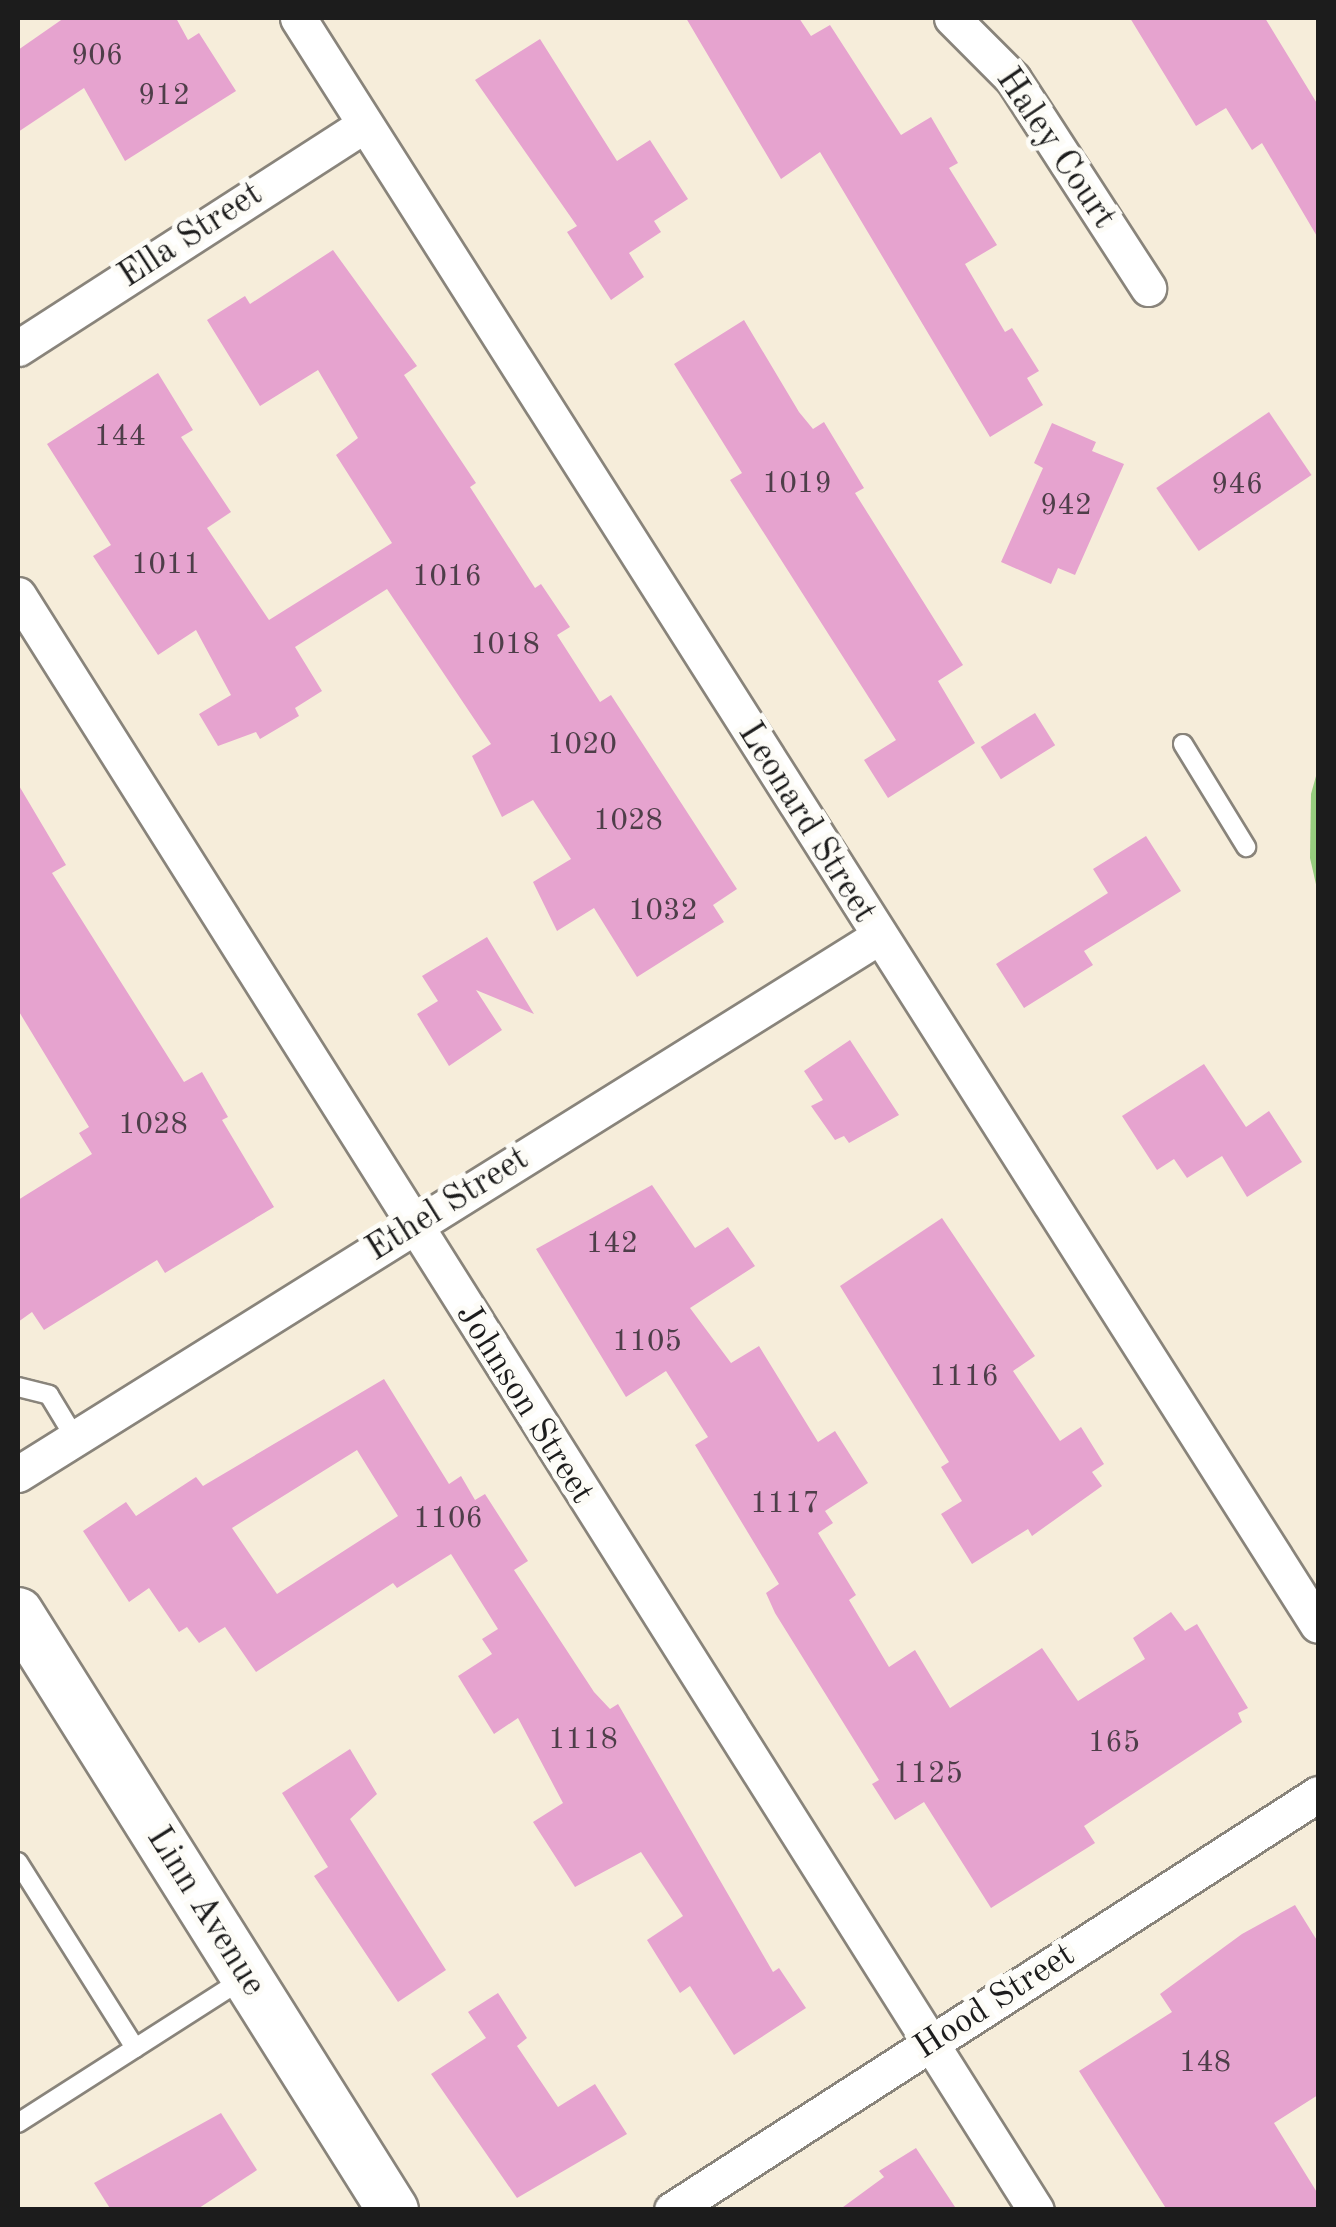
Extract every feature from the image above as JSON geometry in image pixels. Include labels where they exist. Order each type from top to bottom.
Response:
[{"type":"main road","name":"Linn Avenue","points":[[18,1613],[246,1977],[383,2206]]},
{"type":"street","name":"Leonard Street","points":[[298,18],[1318,1626]]},
{"type":"street","name":"Haley Court","points":[[952,18],[1014,80],[1148,288]]},
{"type":"street","name":"Ella Street","points":[[18,348],[364,125]]},
{"type":"street","name":"Johnson Street","points":[[18,596],[412,1228],[1036,2210]]},
{"type":"street","name":"Ethel Street","points":[[18,1474],[878,937]]},
{"type":"street","name":"Hood Street","points":[[672,2210],[1318,1794]]},
{"type":"lane","points":[[1183,744],[1246,847]]},
{"type":"lane","points":[[18,1387],[49,1394],[75,1438]]},
{"type":"lane","points":[[18,1862],[135,2048]]},
{"type":"lane","points":[[18,2122],[246,1977]]},
{"type":"green space","points":[[1318,769],[1318,893],[1310,858],[1311,794]]},
{"type":"building","points":[[64,18],[176,18],[188,40],[199,33],[236,91],[125,161],[84,88],[18,132],[18,50]]},
{"type":"building","points":[[686,18],[799,18],[811,36],[830,25],[901,135],[931,117],[958,163],[949,168],[997,245],[965,264],[1005,332],[1012,328],[1039,371],[1027,378],[1043,405],[990,437],[820,152],[781,179]]},
{"type":"building","points":[[1130,18],[1265,18],[1318,105],[1318,238],[1262,143],[1252,150],[1226,108],[1196,126]]},
{"type":"building","points":[[540,39],[617,161],[650,140],[688,199],[654,221],[661,232],[629,253],[644,277],[611,300],[567,232],[577,226],[475,80]]},
{"type":"building","points":[[333,250],[417,366],[404,375],[476,483],[470,487],[535,588],[541,584],[570,627],[557,635],[600,702],[611,695],[737,889],[713,905],[724,922],[637,977],[594,908],[557,931],[533,882],[571,859],[533,800],[502,817],[472,756],[491,744],[387,589],[295,647],[322,691],[295,708],[299,716],[260,739],[256,732],[218,746],[199,714],[231,695],[196,630],[158,655],[93,556],[111,545],[47,444],[158,373],[193,430],[181,437],[231,512],[207,528],[269,620],[392,543],[336,455],[358,438],[318,370],[260,406],[207,320],[245,296],[250,304]]},
{"type":"building","points":[[744,320],[799,412],[813,429],[824,422],[864,488],[855,493],[963,665],[938,681],[975,743],[888,798],[864,760],[896,740],[730,480],[742,473],[674,364]]},
{"type":"building","points":[[1269,412],[1311,475],[1199,551],[1156,488]]},
{"type":"building","points":[[1052,423],[1096,442],[1092,451],[1124,464],[1075,575],[1058,568],[1051,584],[1001,562],[1043,468],[1034,463]]},
{"type":"building","points":[[1035,713],[1055,745],[1001,779],[981,747]]},
{"type":"building","points":[[18,784],[66,865],[52,873],[184,1082],[202,1072],[228,1117],[222,1120],[274,1207],[165,1273],[157,1260],[44,1330],[32,1312],[18,1322],[18,1200],[92,1154],[79,1133],[89,1127],[18,1010]]},
{"type":"building","points":[[1146,836],[1181,891],[1084,951],[1093,965],[1024,1008],[996,964],[1108,893],[1093,869]]},
{"type":"building","points":[[487,937],[534,1014],[476,990],[502,1030],[449,1066],[417,1014],[438,1001],[422,976]]},
{"type":"building","points":[[850,1040],[899,1115],[849,1143],[844,1136],[835,1140],[811,1106],[823,1100],[804,1071]]},
{"type":"building","points":[[1204,1064],[1246,1127],[1269,1111],[1302,1162],[1247,1197],[1222,1156],[1187,1178],[1174,1159],[1157,1170],[1122,1116]]},
{"type":"building","points":[[652,1185],[695,1248],[728,1227],[755,1266],[690,1308],[731,1363],[759,1346],[818,1442],[835,1431],[868,1483],[825,1511],[833,1523],[818,1533],[856,1595],[849,1600],[889,1667],[915,1650],[950,1708],[1042,1648],[1078,1701],[1145,1659],[1133,1638],[1171,1612],[1185,1631],[1197,1624],[1248,1708],[1238,1713],[1242,1722],[1084,1826],[1095,1843],[991,1908],[924,1802],[895,1820],[872,1784],[879,1780],[775,1613],[766,1593],[779,1584],[695,1445],[708,1437],[666,1371],[626,1397],[536,1249]]},
{"type":"building","points":[[942,1218],[1035,1356],[1013,1371],[1060,1441],[1081,1427],[1104,1464],[1092,1472],[1102,1486],[1032,1536],[1028,1529],[972,1564],[941,1514],[962,1501],[941,1467],[949,1462],[840,1286]]},
{"type":"building","points":[[384,1379],[449,1484],[461,1476],[475,1500],[485,1494],[528,1561],[514,1570],[594,1692],[610,1709],[618,1704],[773,1972],[779,1968],[806,2008],[734,2055],[690,1986],[680,1993],[647,1940],[683,1916],[641,1852],[575,1887],[533,1822],[563,1803],[518,1718],[494,1734],[458,1676],[492,1654],[482,1639],[498,1629],[451,1554],[397,1588],[393,1583],[256,1672],[225,1627],[199,1643],[187,1627],[179,1632],[149,1588],[129,1602],[83,1531],[126,1502],[136,1516],[196,1477],[203,1486]],"holes":[[[357,1450],[398,1516],[277,1594],[232,1528]]]},
{"type":"building","points":[[350,1749],[377,1794],[350,1819],[446,1970],[398,2002],[314,1876],[328,1867],[282,1793]]},
{"type":"building","points":[[1295,1905],[1318,1942],[1318,2095],[1274,2123],[1318,2194],[1318,2210],[1167,2210],[1079,2071],[1172,2012],[1160,1994],[1242,1934]]},
{"type":"building","points":[[498,1993],[527,2038],[517,2046],[558,2107],[595,2084],[627,2134],[517,2198],[431,2074],[486,2038],[468,2012]]},
{"type":"building","points":[[221,2113],[257,2170],[196,2210],[111,2210],[94,2183]]},
{"type":"building","points":[[916,2148],[957,2210],[839,2210],[884,2177],[879,2171]]}]
